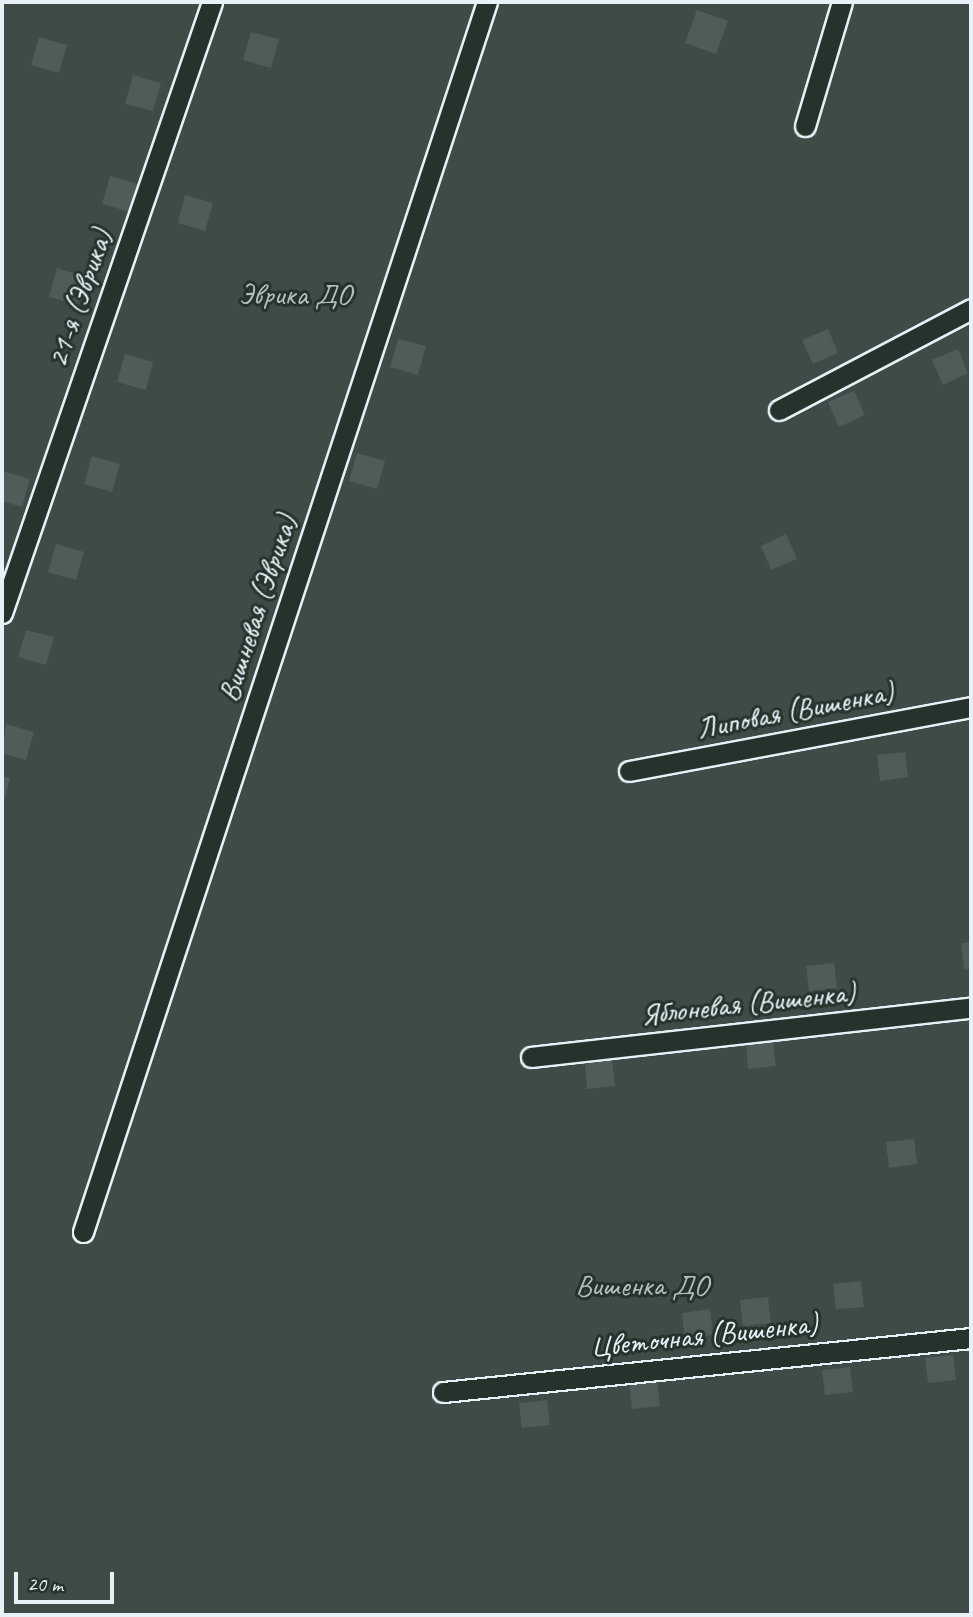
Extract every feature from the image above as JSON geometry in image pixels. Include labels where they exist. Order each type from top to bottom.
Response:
[{"type":"lane","name":"21-я (Эврика)","points":[[2,613],[212,2]]},
{"type":"lane","name":"Вишневая (Эврика)","points":[[83,1232],[487,2]]},
{"type":"lane","points":[[805,126],[842,2]]},
{"type":"lane","points":[[779,410],[971,309]]},
{"type":"lane","name":"Липовая (Вишенка)","points":[[629,771],[971,707]]},
{"type":"lane","name":"Яблоневая (Вишенка)","points":[[531,1056],[971,1008]]},
{"type":"lane","name":"Цветочная (Вишенка)","points":[[443,1392],[971,1338]]},
{"type":"green space","points":[[2,2],[971,2],[971,1615],[2,1615]]},
{"type":"building","points":[[697,10],[728,21],[716,54],[685,43]]},
{"type":"building","points":[[251,32],[279,39],[271,68],[243,60]]},
{"type":"building","points":[[39,37],[67,45],[59,73],[31,65]]},
{"type":"building","points":[[133,75],[161,83],[153,111],[125,104]]},
{"type":"building","points":[[110,176],[138,184],[130,212],[102,204]]},
{"type":"building","points":[[185,195],[213,203],[205,231],[178,223]]},
{"type":"building","points":[[57,268],[85,277],[77,304],[49,297]]},
{"type":"building","points":[[828,329],[838,353],[813,364],[802,340]]},
{"type":"building","points":[[398,339],[426,346],[418,375],[390,367]]},
{"type":"building","points":[[958,349],[968,373],[943,385],[932,360]]},
{"type":"building","points":[[125,354],[153,362],[146,390],[117,382]]},
{"type":"building","points":[[854,391],[865,415],[839,427],[828,402]]},
{"type":"building","points":[[357,453],[385,461],[377,489],[349,481]]},
{"type":"building","points":[[92,456],[120,464],[112,492],[84,484]]},
{"type":"building","points":[[2,471],[30,479],[22,507],[2,501]]},
{"type":"building","points":[[786,534],[797,559],[771,570],[761,546]]},
{"type":"building","points":[[56,544],[84,552],[76,580],[48,572]]},
{"type":"building","points":[[26,630],[54,637],[46,665],[18,657]]},
{"type":"building","points":[[6,724],[34,732],[26,760],[2,753]]},
{"type":"building","points":[[905,752],[908,777],[880,781],[877,755]]},
{"type":"building","points":[[2,776],[10,778],[3,806],[2,806]]},
{"type":"building","points":[[971,942],[971,968],[964,969],[961,943]]},
{"type":"building","points":[[834,963],[837,988],[809,991],[806,966]]},
{"type":"building","points":[[773,1041],[776,1066],[748,1069],[746,1044]]},
{"type":"building","points":[[612,1060],[615,1086],[587,1089],[585,1064]]},
{"type":"building","points":[[914,1139],[917,1164],[889,1168],[886,1142]]},
{"type":"building","points":[[861,1281],[864,1307],[836,1309],[833,1284]]},
{"type":"building","points":[[768,1297],[771,1323],[743,1326],[740,1300]]},
{"type":"building","points":[[710,1309],[713,1335],[685,1338],[682,1313]]},
{"type":"building","points":[[953,1355],[956,1380],[928,1383],[925,1358]]},
{"type":"building","points":[[850,1367],[853,1392],[825,1395],[822,1370]]},
{"type":"building","points":[[657,1380],[660,1406],[632,1409],[629,1383]]},
{"type":"building","points":[[547,1400],[550,1425],[522,1428],[519,1403]]},
{"type":"park label","name":"Эврика ДО","points":[[295,294]]},
{"type":"park label","name":"Вишенка ДО","points":[[642,1285]]}]
